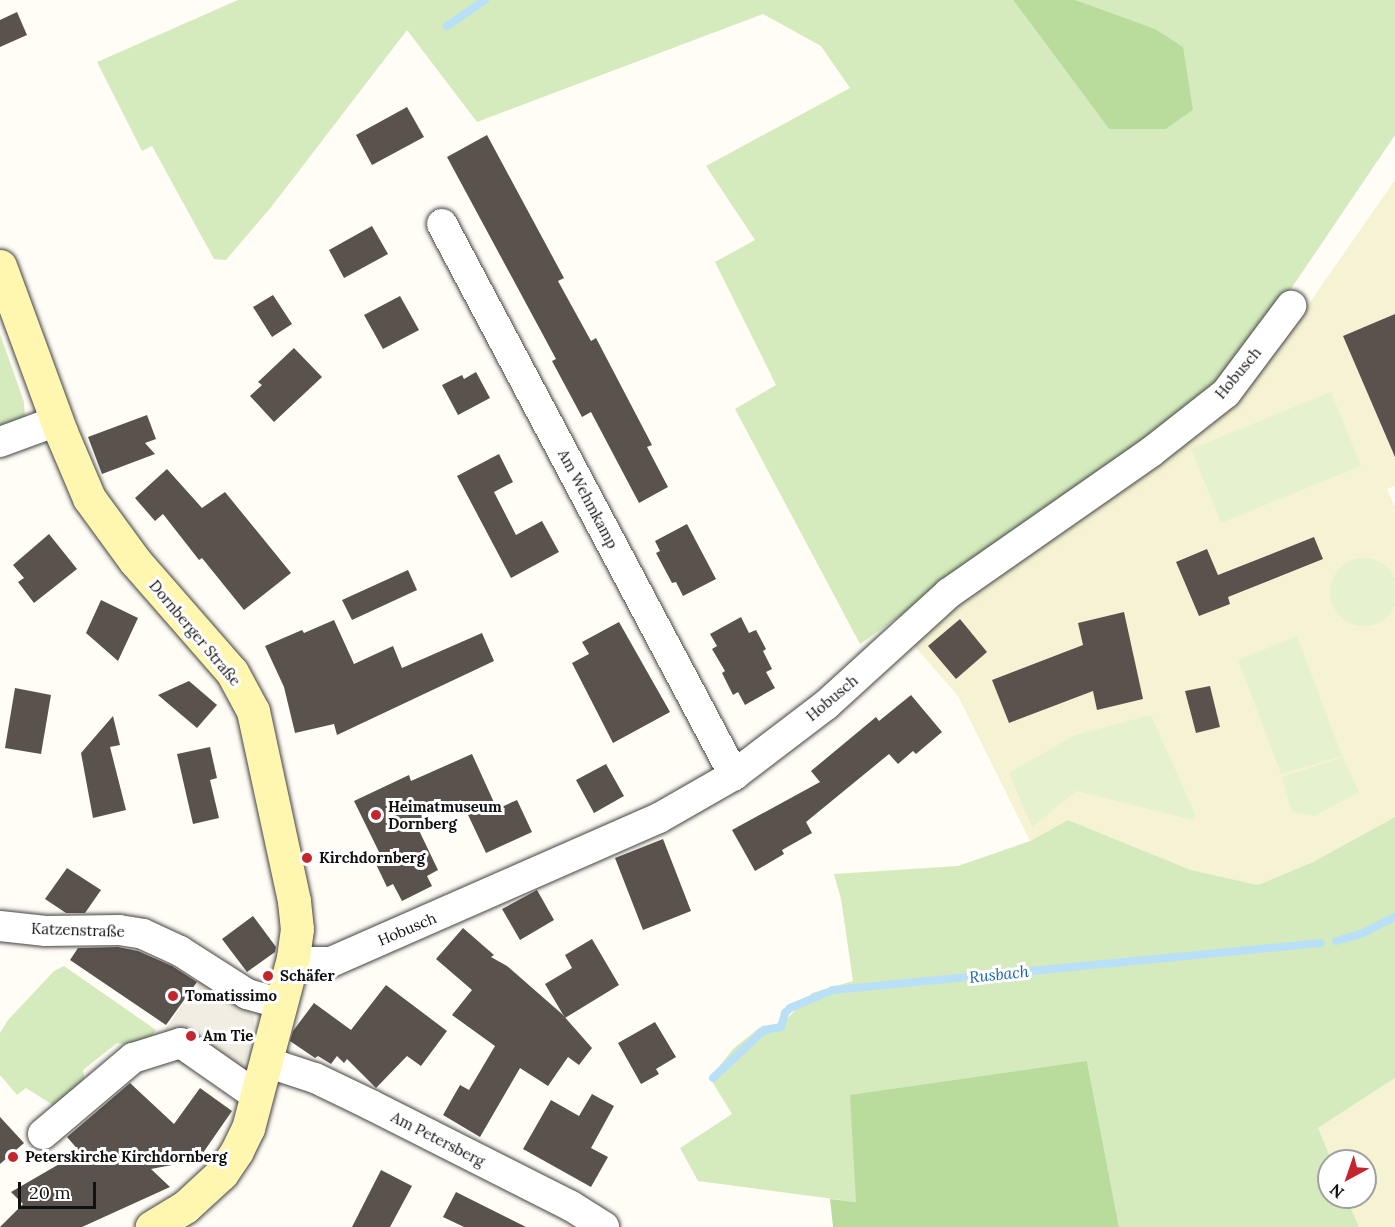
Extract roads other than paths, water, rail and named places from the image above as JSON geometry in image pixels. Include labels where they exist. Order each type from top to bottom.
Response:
[{"type":"street","name":"Am Wehmkamp","points":[[442,224],[734,775]]},
{"type":"street","name":"Dornberger Straße","points":[[0,266],[80,479],[101,518],[135,561],[232,672],[253,711],[294,901],[297,929],[293,958],[248,1128],[237,1151],[222,1173],[185,1207],[152,1227]]},
{"type":"street","name":"Hobusch","points":[[293,958],[309,962],[331,962],[659,818],[734,775],[826,705],[949,593],[1151,452],[1226,393],[1291,306]]},
{"type":"street","points":[[0,442],[57,421]]},
{"type":"street","name":"Katzenstraße","points":[[0,926],[46,931],[119,930],[143,934],[180,951],[247,994],[282,1004]]},
{"type":"street","points":[[43,1134],[133,1058],[181,1043],[257,1096]]},
{"type":"street","name":"Am Petersberg","points":[[266,1062],[315,1078],[371,1105],[571,1206],[604,1227]]},
{"type":"waterway","points":[[447,26],[485,0]]},
{"type":"waterway","name":"Rusbach","points":[[1336,941],[1361,934],[1395,917]]},
{"type":"waterway","name":"Rusbach","points":[[713,1078],[764,1030],[781,1027],[785,1013],[790,1008],[833,990],[1321,943]]},
{"type":"place","name":"Heimatmuseum Dornberg","points":[[376,815]]},
{"type":"place","name":"Kirchdornberg","points":[[307,858]]},
{"type":"place","name":"Schäfer","points":[[268,976]]},
{"type":"place","name":"Tomatissimo","points":[[173,996]]},
{"type":"place","name":"Am Tie","points":[[191,1036]]},
{"type":"place","name":"Peterskirche Kirchdornberg","points":[[13,1157]]}]
